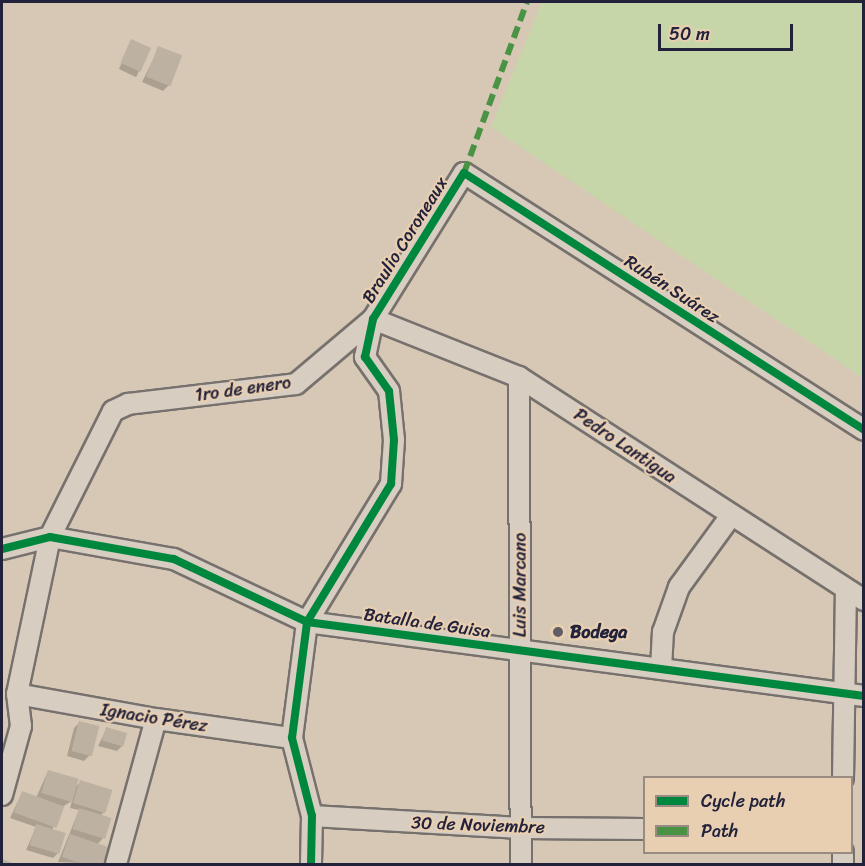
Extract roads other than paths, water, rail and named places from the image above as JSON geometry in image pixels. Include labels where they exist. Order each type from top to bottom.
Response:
[{"type":"street","name":"Braulio Coroneaux","points":[[311,864],[312,816],[292,738],[307,622],[391,484],[394,440],[389,391],[365,357],[372,319],[464,173]]},
{"type":"street","name":"Rubén Suárez","points":[[464,173],[864,430]]},
{"type":"street","name":"Pedro Lantigua","points":[[372,319],[519,377],[846,591],[864,600]]},
{"type":"street","name":"1ro de enero","points":[[50,537],[113,411],[128,404],[296,384],[372,319]]},
{"type":"street","name":"Luis Marcano","points":[[519,377],[521,864]]},
{"type":"street","points":[[661,669],[663,632],[679,587],[730,516]]},
{"type":"street","name":"Batalla de Guisa","points":[[2,549],[50,537],[174,559],[307,622],[864,696]]},
{"type":"street","points":[[2,795],[21,726],[17,694],[50,537]]},
{"type":"street","points":[[843,776],[842,692],[846,591]]},
{"type":"street","name":"Ignacio Pérez","points":[[17,694],[156,719],[292,738]]},
{"type":"street","points":[[116,864],[156,719]]},
{"type":"street","name":"30 de Noviembre","points":[[312,816],[521,828],[643,829]]},
{"type":"place","name":"Bodega","points":[[558,632]]}]
